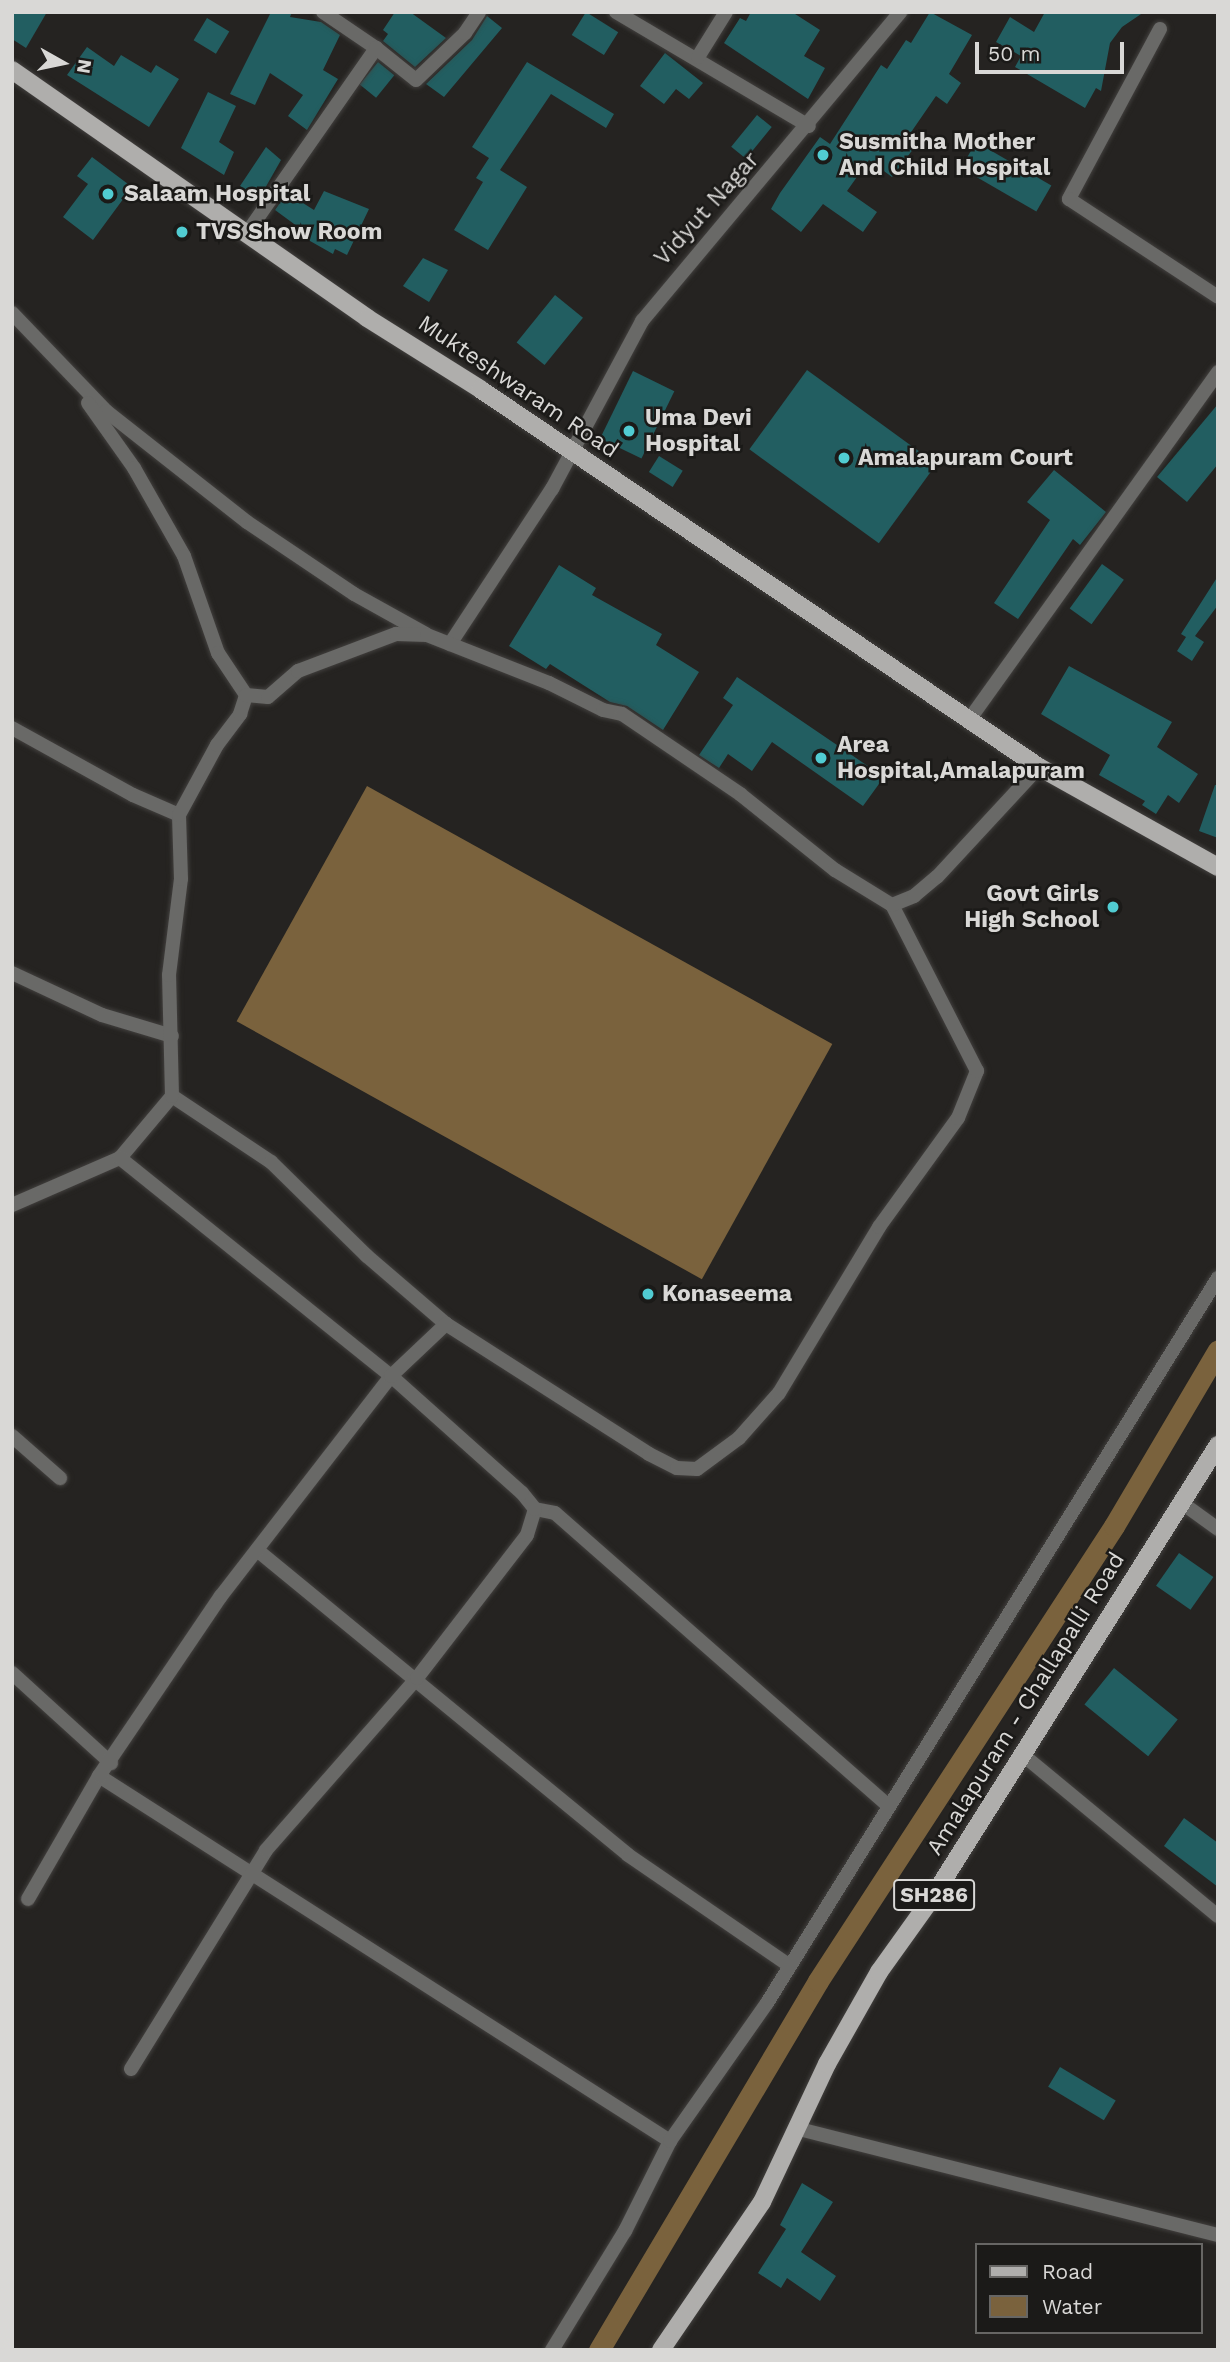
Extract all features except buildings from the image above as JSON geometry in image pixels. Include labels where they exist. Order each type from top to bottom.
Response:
[{"type":"main road","name":"Mukteshwaram Road","points":[[12,70],[247,233],[1039,767],[1218,867]]},
{"type":"main road","name":"Amalapuram - Challapalli Road","points":[[661,2350],[762,2202],[799,2129],[827,2064],[879,1972],[932,1898],[1218,1445]]},
{"type":"street","points":[[323,12],[376,48],[416,80],[465,33],[479,12]]},
{"type":"street","points":[[616,12],[809,126]]},
{"type":"street","points":[[698,58],[726,12]]},
{"type":"street","name":"Vidyut Nagar","points":[[450,644],[552,489],[642,321],[809,126],[900,12]]},
{"type":"street","points":[[1160,29],[1069,199],[1218,297]]},
{"type":"street","points":[[247,233],[376,48]]},
{"type":"street","points":[[12,313],[72,378],[247,522],[354,594],[427,635],[622,714],[740,794],[835,870],[892,905],[977,1071],[958,1118],[879,1227],[779,1392],[739,1438],[697,1469],[677,1468],[576,1409],[446,1324],[367,1256],[271,1162],[172,1096]]},
{"type":"street","points":[[969,720],[1218,372]]},
{"type":"street","points":[[72,378],[157,506],[184,556],[218,653],[246,695]]},
{"type":"street","points":[[246,695],[268,697],[298,671],[396,634],[427,635]]},
{"type":"street","points":[[13,1204],[120,1158],[172,1096],[169,975],[181,879],[179,815],[216,745],[240,714],[246,695]]},
{"type":"street","points":[[12,728],[132,795],[179,815]]},
{"type":"street","points":[[892,905],[914,896],[937,877],[1039,767]]},
{"type":"street","points":[[12,973],[102,1015],[172,1036]]},
{"type":"street","points":[[120,1158],[391,1376],[535,1509],[555,1513],[889,1806]]},
{"type":"street","points":[[552,2350],[625,2231],[670,2141],[790,1966],[1218,1278]]},
{"type":"street","points":[[28,1899],[99,1776],[111,1763],[257,1550],[391,1376],[446,1324]]},
{"type":"street","points":[[12,1436],[60,1478]]},
{"type":"street","points":[[1182,1503],[1218,1529]]},
{"type":"street","points":[[131,2069],[252,1871],[417,1678],[527,1535],[535,1509]]},
{"type":"street","points":[[257,1550],[417,1678],[628,1855],[790,1966]]},
{"type":"street","points":[[14,1677],[111,1763]]},
{"type":"street","points":[[1022,1754],[1218,1916]]},
{"type":"street","points":[[99,1776],[252,1871],[670,2141]]},
{"type":"street","points":[[799,2129],[1218,2235]]},
{"type":"water","points":[[367,786],[832,1044],[702,1279],[237,1021]]},
{"type":"waterway","points":[[599,2350],[818,1981],[1114,1526],[1218,1350]]},
{"type":"place","name":"Susmitha Mother And Child Hospital","points":[[823,155]]},
{"type":"place","name":"Salaam Hospital","points":[[108,194]]},
{"type":"place","name":"TVS Show Room","points":[[182,232]]},
{"type":"place","name":"Uma Devi Hospital","points":[[629,431]]},
{"type":"place","name":"Amalapuram Court","points":[[844,458]]},
{"type":"place","name":"Area Hospital,Amalapuram","points":[[821,758]]},
{"type":"place","name":"Govt Girls High School","points":[[1113,907]]},
{"type":"place","name":"Konaseema","points":[[648,1294]]}]
